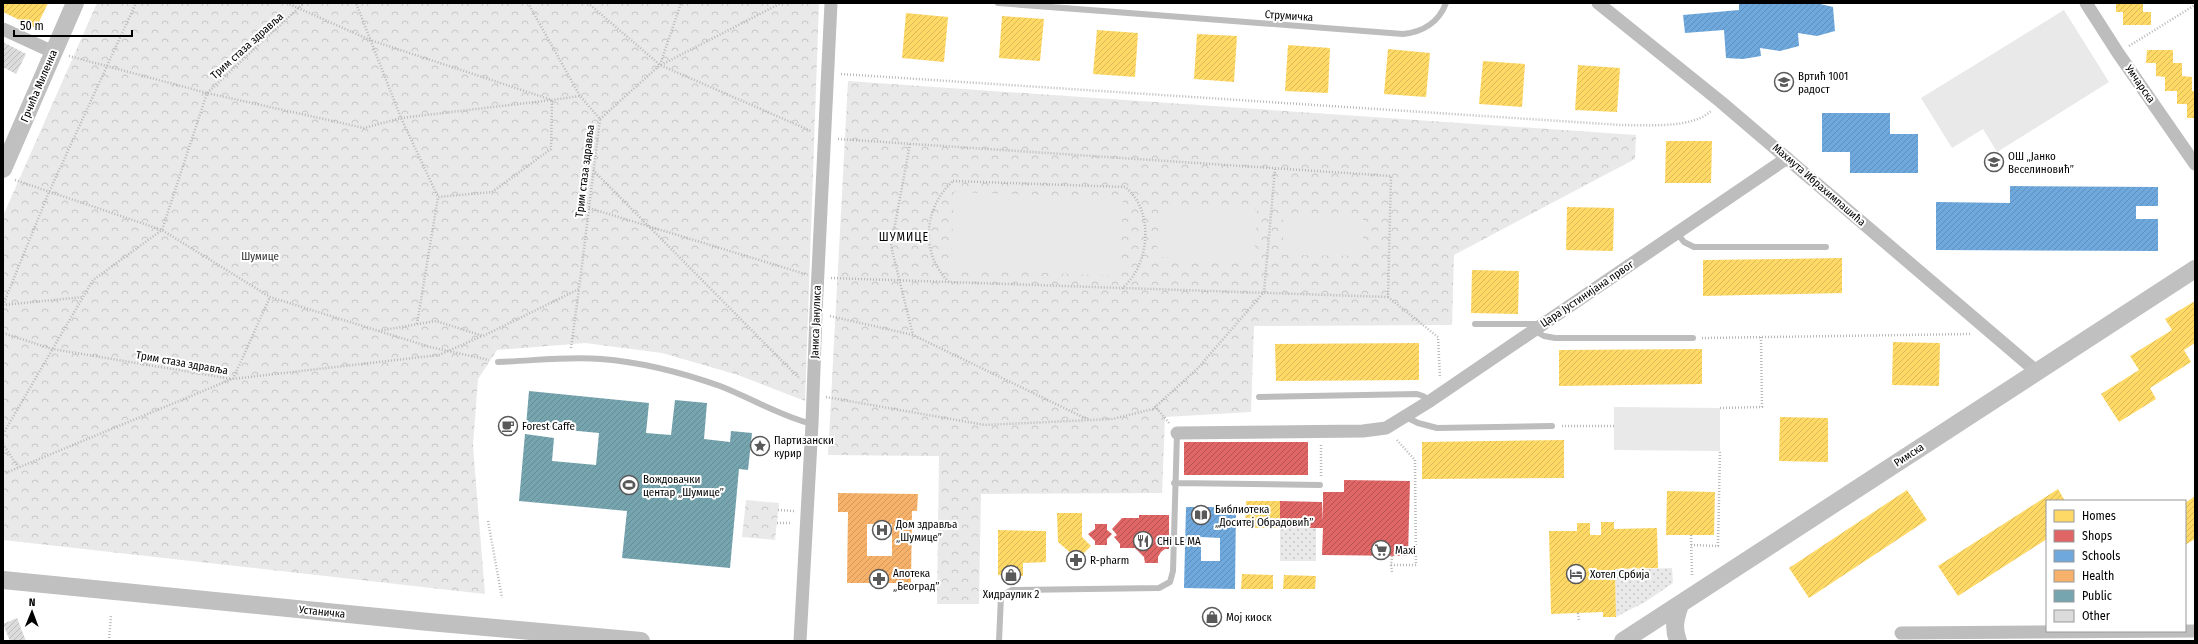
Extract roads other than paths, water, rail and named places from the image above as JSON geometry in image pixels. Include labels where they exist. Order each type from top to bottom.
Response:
[{"type":"street","name":"Грчића Миленка","points":[[6,174],[53,52],[75,3]]},
{"type":"street","name":"Јаниса Јанулиса","points":[[800,641],[826,138],[831,3]]},
{"type":"street","name":"Махмута Ибрахимпашића","points":[[1598,3],[1722,102],[2036,371]]},
{"type":"street","name":"Умчарска","points":[[2086,3],[2118,53],[2194,161]]},
{"type":"street","points":[[3,29],[53,52]]},
{"type":"street","name":"Цара Јустинијана првог","points":[[1177,433],[1363,431],[1386,428],[1406,417],[1539,328],[1787,158]]},
{"type":"street","name":"Римска","points":[[1623,641],[1653,620],[1680,605],[2195,268]]},
{"type":"street","name":"Устаничка","points":[[3,580],[429,622],[642,641]]},
{"type":"street","points":[[1678,641],[1674,629],[1675,620],[1680,605]]},
{"type":"street","points":[[1901,633],[1927,638],[2157,632]]},
{"type":"lane","name":"Струмичка","points":[[998,3],[1403,34],[1415,32],[1427,27],[1442,14],[1446,3]]},
{"type":"lane","points":[[1677,233],[1684,242],[1694,247],[1826,246]]},
{"type":"lane","points":[[1475,324],[1539,328],[1544,336],[1555,338],[1693,338]]},
{"type":"lane","points":[[498,362],[601,359],[662,369],[719,386],[762,404],[778,413],[812,424]]},
{"type":"lane","points":[[1259,397],[1417,394],[1430,401]]},
{"type":"lane","points":[[1406,417],[1418,423],[1437,428],[1552,426]]},
{"type":"lane","points":[[999,641],[1001,596],[1012,590],[1159,588],[1170,582],[1173,571],[1174,483],[1177,433]]},
{"type":"lane","points":[[1174,483],[1320,485]]},
{"type":"place","name":"Вртић 1001 радост","points":[[1784,82]]},
{"type":"place","name":"ОШ „Јанко Веселиновић”","points":[[1994,162]]},
{"type":"place","name":"Forest Caffe","points":[[508,426]]},
{"type":"place","name":"Партизански курир","points":[[760,446]]},
{"type":"place","name":"Вождовачки центар „Шумице”","points":[[629,485]]},
{"type":"place","name":"Библиотека „Доситеј Обрадовић”","points":[[1201,515]]},
{"type":"place","name":"Дом здравља „Шумице”","points":[[882,530]]},
{"type":"place","name":"CHi LE MA","points":[[1143,541]]},
{"type":"place","name":"Maxi","points":[[1381,550]]},
{"type":"place","name":"R-pharm","points":[[1076,560]]},
{"type":"place","name":"Хотел Србија","points":[[1576,574]]},
{"type":"place","name":"Хидраулик 2","points":[[1011,575]]},
{"type":"place","name":"Апотека „Београд”","points":[[879,579]]},
{"type":"place","name":"Мој киоск","points":[[1212,617]]},
{"type":"district","name":"ШУМИЦЕ","points":[[904,237]]},
{"type":"park label","name":"Шумице","points":[[260,256]]}]
